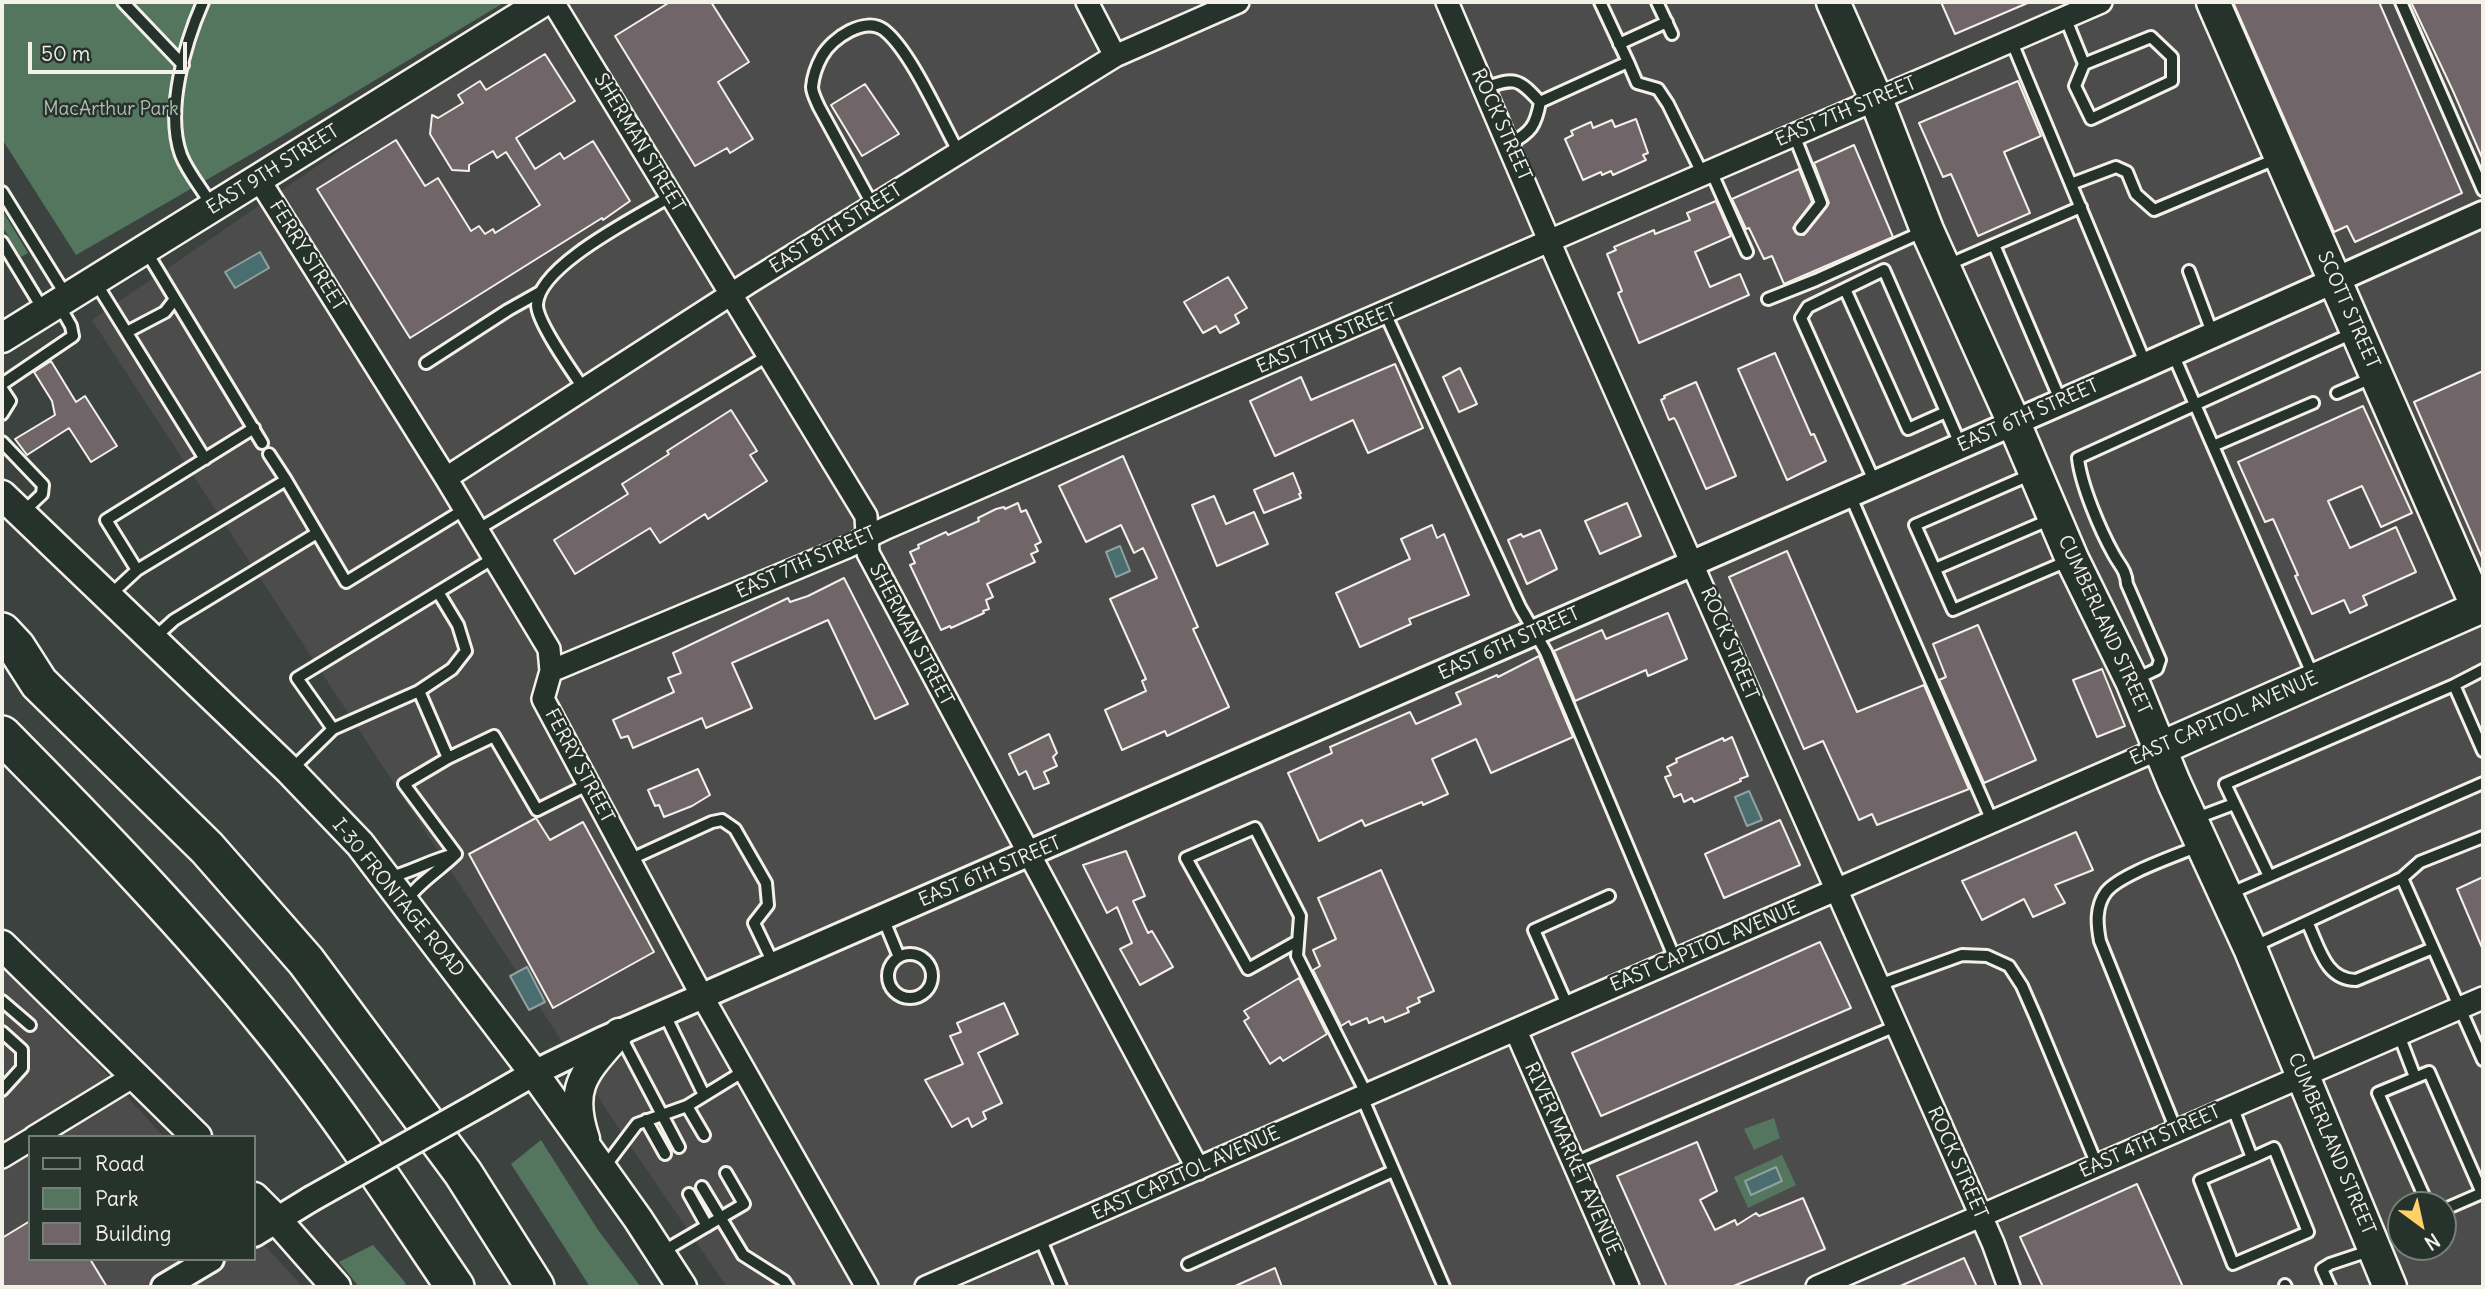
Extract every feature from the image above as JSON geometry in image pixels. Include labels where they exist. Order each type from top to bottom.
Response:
[{"type":"highway","points":[[2,632],[16,647],[38,683],[207,848],[306,961],[463,1172],[535,1287]]},
{"type":"highway","points":[[2,663],[38,683]]},
{"type":"highway","points":[[2,735],[147,885],[271,1028],[342,1122],[455,1287]]},
{"type":"main road","name":"EAST 9TH STREET","points":[[2,338],[543,2]]},
{"type":"main road","name":"CUMBERLAND STREET","points":[[1833,2],[1876,99],[1927,230],[2036,472],[2072,559],[2132,681],[2250,948],[2390,1287]]},
{"type":"main road","name":"SCOTT STREET","points":[[2213,2],[2482,610]]},
{"type":"main road","name":"I-30 FRONTAGE ROAD","points":[[12,504],[290,771],[360,845],[534,1073],[682,1287]]},
{"type":"main road","name":"EAST CAPITOL AVENUE","points":[[2161,748],[2314,679],[2482,610]]},
{"type":"main road","points":[[2,945],[195,1135]]},
{"type":"main road","points":[[596,1162],[577,1116],[578,1094],[587,1070],[619,1033]]},
{"type":"main road","points":[[256,1202],[265,1227],[336,1287]]},
{"type":"street","name":"SHERMAN STREET","points":[[553,2],[866,516],[868,553],[1198,1169]]},
{"type":"street","points":[[1087,2],[1115,56]]},
{"type":"street","name":"EAST 8TH STREET","points":[[446,478],[732,294],[1115,56],[1238,2]]},
{"type":"street","name":"ROCK STREET","points":[[1447,2],[2009,1287]]},
{"type":"street","name":"EAST 7TH STREET","points":[[551,671],[847,547],[2101,2]]},
{"type":"street","name":"FERRY STREET","points":[[258,178],[446,478],[549,649],[551,671],[543,699],[702,996],[867,1287]]},
{"type":"street","name":"EAST 6TH STREET","points":[[265,1227],[534,1073],[619,1033],[2014,423],[2483,214]]},
{"type":"street","name":"EAST CAPITOL AVENUE","points":[[926,1287],[2161,748]]},
{"type":"street","name":"EAST 4TH STREET","points":[[1818,1287],[2483,998]]},
{"type":"street","name":"RIVER MARKET AVENUE","points":[[1516,1031],[1628,1287]]},
{"type":"street","points":[[37,1135],[134,1076]]},
{"type":"street","points":[[2,1157],[28,1141]]},
{"type":"street","points":[[164,1287],[208,1261]]},
{"type":"lane","points":[[123,2],[183,65]]},
{"type":"lane","points":[[203,2],[194,23],[183,65],[175,115],[176,140],[182,158],[214,208]]},
{"type":"lane","points":[[1600,2],[1637,83],[1658,89],[1707,173],[1747,253]]},
{"type":"lane","points":[[1657,2],[1672,34]]},
{"type":"lane","points":[[2401,2],[2483,190]]},
{"type":"lane","points":[[2065,17],[2084,64],[2075,86],[2091,119],[2172,81],[2172,57],[2151,37],[2084,64]]},
{"type":"lane","points":[[1619,44],[1667,22]]},
{"type":"lane","points":[[873,206],[812,90],[814,74],[823,54],[853,30],[867,24],[881,28],[892,38],[909,61],[959,153]]},
{"type":"lane","points":[[2011,40],[2146,365]]},
{"type":"lane","points":[[1540,102],[1628,62]]},
{"type":"lane","points":[[1485,88],[1508,80],[1525,85],[1540,102]]},
{"type":"lane","points":[[1508,144],[1521,138],[1537,121],[1540,102]]},
{"type":"lane","points":[[1794,135],[1821,204],[1801,228]]},
{"type":"lane","points":[[2071,184],[2116,167],[2127,172],[2136,194],[2154,210],[2281,157]]},
{"type":"lane","points":[[2,192],[56,304],[71,326],[73,336],[2,386],[10,401],[2,414]]},
{"type":"lane","points":[[584,389],[554,342],[537,307],[540,292],[551,274],[568,259],[671,196]]},
{"type":"lane","points":[[1944,267],[2081,207]]},
{"type":"lane","points":[[1768,299],[1927,230]]},
{"type":"lane","points":[[1994,245],[2061,402]]},
{"type":"lane","points":[[3,248],[56,304]]},
{"type":"lane","points":[[145,249],[262,443]]},
{"type":"lane","points":[[1875,483],[1801,318],[1808,307],[1884,270],[1961,446]]},
{"type":"lane","points":[[2189,271],[2213,335]]},
{"type":"lane","points":[[94,280],[205,460]]},
{"type":"lane","points":[[1845,289],[1908,429],[1946,412]]},
{"type":"lane","points":[[426,363],[540,292]]},
{"type":"lane","points":[[127,332],[166,312],[175,299]]},
{"type":"lane","points":[[1385,313],[1520,607],[1546,652],[1675,959]]},
{"type":"lane","points":[[2132,681],[2157,669],[2161,660],[2127,584],[2126,573],[2114,555],[2080,476],[2078,458],[2358,330]]},
{"type":"lane","points":[[2173,353],[2314,679]]},
{"type":"lane","points":[[477,530],[769,355]]},
{"type":"lane","points":[[2337,393],[2377,376]]},
{"type":"lane","points":[[2213,446],[2313,404]]},
{"type":"lane","points":[[137,570],[106,520],[254,428]]},
{"type":"lane","points":[[2,442],[43,485],[42,494],[12,504]]},
{"type":"lane","points":[[269,454],[346,582],[465,509]]},
{"type":"lane","points":[[2036,472],[1915,525],[1953,610],[2072,559]]},
{"type":"lane","points":[[109,596],[137,570],[286,480]]},
{"type":"lane","points":[[1850,495],[1992,821]]},
{"type":"lane","points":[[1934,569],[2054,517]]},
{"type":"lane","points":[[153,639],[174,620],[317,533]]},
{"type":"lane","points":[[334,729],[297,678],[494,558]]},
{"type":"lane","points":[[290,771],[334,729],[419,691],[452,669],[466,651],[458,625],[438,592]]},
{"type":"lane","points":[[2269,876],[2225,784],[2455,685],[2483,670]]},
{"type":"lane","points":[[2455,685],[2483,751]]},
{"type":"lane","points":[[419,691],[448,758]]},
{"type":"lane","points":[[456,853],[404,784],[448,758],[494,736],[537,810],[589,784]]},
{"type":"lane","points":[[2226,896],[2483,783]]},
{"type":"lane","points":[[2176,1130],[2100,941],[2096,918],[2106,892],[2197,832],[2234,804]]},
{"type":"lane","points":[[629,860],[722,820],[735,829],[766,883],[768,905],[754,923],[774,965]]},
{"type":"lane","points":[[1298,941],[1248,969],[1186,858],[1255,828],[1300,916],[1297,956],[1364,1096],[1393,1171],[1444,1287]]},
{"type":"lane","points":[[2250,948],[2402,878],[2420,862],[2483,837]]},
{"type":"lane","points":[[387,878],[407,873],[436,858],[456,853]]},
{"type":"lane","points":[[405,902],[417,886],[441,870],[456,853]]},
{"type":"lane","points":[[2402,878],[2483,1060]]},
{"type":"lane","points":[[1568,1007],[1534,930],[1608,896]]},
{"type":"lane","points":[[883,918],[899,957]]},
{"type":"lane","points":[[2307,922],[2328,967],[2336,976],[2345,980],[2356,981],[2433,948]]},
{"type":"lane","points":[[917,955],[927,961],[933,975],[926,993],[911,999],[902,997],[891,987],[889,968],[899,957],[917,955]]},
{"type":"lane","points":[[1879,985],[1962,955],[1987,956],[2009,967],[2022,986],[2097,1165]]},
{"type":"lane","points":[[2,1001],[30,1025]]},
{"type":"lane","points":[[664,1013],[704,1095]]},
{"type":"lane","points":[[1574,1163],[1896,1026]]},
{"type":"lane","points":[[2,1032],[22,1050],[22,1068],[2,1090]]},
{"type":"lane","points":[[619,1033],[679,1147]]},
{"type":"lane","points":[[2399,1035],[2415,1077]]},
{"type":"lane","points":[[596,1162],[637,1124],[687,1106],[744,1071]]},
{"type":"lane","points":[[2422,1191],[2378,1093],[2429,1073],[2482,1192],[2457,1204]]},
{"type":"lane","points":[[687,1106],[704,1135]]},
{"type":"lane","points":[[2232,1106],[2252,1158]]},
{"type":"lane","points":[[646,1120],[666,1154]]},
{"type":"lane","points":[[2274,1148],[2308,1232],[2233,1264],[2200,1180],[2252,1158],[2274,1148]]},
{"type":"lane","points":[[1188,1264],[1393,1171]]},
{"type":"lane","points":[[659,1254],[744,1204],[726,1173]]},
{"type":"lane","points":[[702,1187],[743,1255],[788,1287]]},
{"type":"lane","points":[[689,1194],[707,1226]]},
{"type":"lane","points":[[1040,1238],[1061,1287]]},
{"type":"lane","points":[[2330,1287],[2322,1269],[2374,1250]]},
{"type":"shaded area","points":[[557,2],[2483,2],[2483,1287],[727,1287],[625,1138],[92,320]]},
{"type":"shaded area","points":[[2,968],[99,1066],[162,1135],[28,1135],[28,1261],[256,1261],[256,1236],[303,1287],[2,1287]]},
{"type":"green space","name":"MacArthur Park","points":[[2,2],[505,2],[274,141],[76,255],[2,139]]},
{"type":"green space","points":[[2,210],[28,253],[21,257],[2,226]]},
{"type":"green space","points":[[1774,1118],[1780,1138],[1754,1150],[1744,1129]]},
{"type":"green space","points":[[541,1140],[598,1230],[641,1287],[590,1287],[511,1164]]},
{"type":"green space","points":[[1782,1155],[1796,1185],[1748,1208],[1734,1177]]},
{"type":"green space","points":[[373,1245],[407,1287],[359,1287],[339,1262]]},
{"type":"water","points":[[260,252],[269,268],[235,288],[225,272]]},
{"type":"water","points":[[1120,546],[1130,571],[1116,577],[1106,552]]},
{"type":"water","points":[[1749,791],[1762,820],[1747,826],[1735,797]]},
{"type":"water","points":[[527,967],[545,1002],[529,1010],[510,976]]},
{"type":"water","points":[[1776,1167],[1782,1181],[1751,1195],[1745,1181]]},
{"type":"building","points":[[670,2],[711,2],[749,62],[718,82],[753,139],[730,153],[727,148],[695,166],[615,36]]},
{"type":"building","points":[[1941,2],[2030,2],[1955,34]]},
{"type":"building","points":[[2233,2],[2379,2],[2462,193],[2355,242],[2347,226],[2334,232]]},
{"type":"building","points":[[2411,2],[2483,2],[2483,160],[2453,91]]},
{"type":"building","points":[[545,54],[575,101],[516,138],[535,169],[560,153],[564,159],[593,141],[630,201],[410,338],[317,189],[396,140],[425,186],[438,178],[471,231],[479,226],[485,234],[493,229],[495,233],[540,205],[506,152],[497,158],[493,151],[469,165],[469,171],[452,170],[430,134],[432,115],[438,118],[463,103],[458,95],[480,81],[486,90]]},
{"type":"building","points":[[2018,81],[2041,136],[2004,152],[2030,213],[1978,236],[1951,174],[1943,177],[1919,123]]},
{"type":"building","points":[[865,84],[899,134],[862,156],[831,105]]},
{"type":"building","points":[[1636,119],[1648,153],[1643,155],[1646,160],[1613,175],[1611,171],[1602,175],[1601,172],[1583,180],[1565,139],[1573,135],[1571,131],[1591,122],[1593,128],[1612,120],[1615,127]]},
{"type":"building","points":[[1854,145],[1893,237],[1784,284],[1772,256],[1764,259],[1732,199],[1799,169],[1812,202],[1793,228],[1797,234],[1804,235],[1829,203],[1814,163]]},
{"type":"building","points":[[1716,201],[1731,236],[1695,252],[1710,287],[1740,274],[1749,295],[1639,343],[1618,293],[1622,291],[1607,254],[1616,250],[1614,247],[1654,230],[1655,234],[1690,220],[1687,213]]},
{"type":"building","points":[[1228,277],[1247,308],[1235,315],[1239,323],[1220,333],[1216,326],[1203,333],[1184,302]]},
{"type":"building","points":[[1775,353],[1811,435],[1814,434],[1826,461],[1787,480],[1738,369]]},
{"type":"building","points":[[51,361],[76,402],[85,396],[117,446],[91,462],[69,428],[27,455],[15,439],[55,415],[52,401],[34,372]]},
{"type":"building","points":[[1395,364],[1423,428],[1368,453],[1353,420],[1275,456],[1250,401],[1301,377],[1311,400]]},
{"type":"building","points":[[1460,368],[1477,404],[1459,412],[1443,377]]},
{"type":"building","points":[[2483,371],[2483,560],[2414,402]]},
{"type":"building","points":[[1696,382],[1736,476],[1706,489],[1676,421],[1674,418],[1669,420],[1661,400],[1664,396]]},
{"type":"building","points":[[2363,406],[2412,513],[2381,527],[2362,486],[2328,501],[2350,548],[2396,527],[2416,572],[2363,596],[2367,605],[2350,613],[2344,600],[2312,614],[2273,519],[2265,522],[2238,462]]},
{"type":"building","points":[[731,410],[757,451],[750,455],[767,481],[708,519],[705,514],[660,543],[650,528],[575,574],[554,540],[628,494],[622,484]]},
{"type":"building","points":[[1123,456],[1198,627],[1193,629],[1229,707],[1167,736],[1165,731],[1122,750],[1105,710],[1146,691],[1142,681],[1146,679],[1110,599],[1157,578],[1143,548],[1134,553],[1121,525],[1086,542],[1059,486]]},
{"type":"building","points":[[1293,473],[1301,498],[1264,513],[1254,490]]},
{"type":"building","points":[[1214,496],[1226,524],[1254,512],[1268,544],[1217,566],[1192,505]]},
{"type":"building","points":[[1018,503],[1021,512],[1026,510],[1041,542],[1035,545],[1038,551],[1031,554],[1035,562],[987,584],[993,597],[986,600],[989,609],[983,611],[984,613],[941,630],[910,565],[915,563],[910,552],[919,548],[918,545],[946,532],[948,535],[979,521],[978,518],[996,509],[1005,509]]},
{"type":"building","points":[[1627,503],[1641,536],[1600,554],[1585,521]]},
{"type":"building","points":[[1432,525],[1437,538],[1444,534],[1469,595],[1409,619],[1411,624],[1360,647],[1336,593],[1410,559],[1401,539]]},
{"type":"building","points":[[1540,530],[1557,569],[1527,584],[1508,540]]},
{"type":"building","points":[[1787,551],[1857,712],[1924,685],[1969,789],[1877,825],[1872,814],[1859,820],[1823,741],[1804,749],[1729,577]]},
{"type":"building","points":[[844,578],[908,704],[875,719],[828,620],[732,663],[752,708],[706,728],[702,718],[633,748],[628,736],[621,738],[613,720],[674,692],[668,678],[681,673],[673,653],[788,598],[790,602],[808,596]]},
{"type":"building","points":[[1668,613],[1687,659],[1648,676],[1646,670],[1575,701],[1554,651],[1602,630],[1606,639]]},
{"type":"building","points":[[1978,625],[2036,760],[1984,783],[1939,680],[1946,677],[1933,644]]},
{"type":"building","points":[[1539,656],[1573,737],[1491,773],[1476,739],[1432,759],[1448,794],[1365,826],[1362,820],[1319,841],[1288,773],[1332,753],[1330,747],[1410,712],[1416,724],[1461,704],[1456,693],[1497,675],[1498,677]]},
{"type":"building","points":[[2102,669],[2125,726],[2097,737],[2073,680]]},
{"type":"building","points":[[1049,734],[1057,753],[1053,757],[1057,766],[1044,772],[1049,783],[1034,789],[1026,771],[1019,775],[1009,754]]},
{"type":"building","points":[[1732,737],[1748,776],[1694,802],[1692,798],[1684,802],[1681,794],[1674,797],[1665,777],[1671,775],[1667,767],[1677,762],[1676,759],[1723,738],[1724,741]]},
{"type":"building","points":[[698,769],[710,795],[692,806],[664,817],[659,805],[655,806],[648,790]]},
{"type":"building","points":[[536,818],[550,840],[583,822],[654,952],[553,1008],[469,854]]},
{"type":"building","points":[[1780,820],[1800,865],[1724,898],[1705,854]]},
{"type":"building","points":[[2076,832],[2093,870],[2055,885],[2065,903],[2033,917],[2024,899],[1982,920],[1962,881]]},
{"type":"building","points":[[1126,851],[1145,896],[1133,901],[1148,933],[1152,931],[1173,967],[1140,985],[1120,949],[1132,943],[1117,907],[1107,913],[1083,865]]},
{"type":"building","points":[[1381,870],[1434,991],[1418,998],[1420,1002],[1407,1008],[1409,1012],[1385,1022],[1383,1017],[1369,1023],[1367,1018],[1351,1025],[1349,1021],[1341,1026],[1313,970],[1320,966],[1313,950],[1336,939],[1318,898]]},
{"type":"building","points":[[2483,877],[2483,950],[2457,889]]},
{"type":"building","points":[[1820,942],[1851,1008],[1601,1116],[1572,1053]]},
{"type":"building","points":[[1299,978],[1327,1034],[1283,1061],[1280,1057],[1270,1064],[1244,1021],[1249,1018],[1244,1011]]},
{"type":"building","points":[[1004,1003],[1018,1034],[978,1053],[1002,1103],[983,1112],[986,1119],[972,1127],[968,1118],[952,1127],[925,1080],[963,1064],[950,1036],[961,1032],[957,1023]]},
{"type":"building","points":[[1697,1142],[1717,1191],[1700,1200],[1715,1230],[1735,1220],[1737,1225],[1756,1213],[1759,1216],[1803,1198],[1825,1249],[1731,1287],[1667,1287],[1617,1176]]},
{"type":"building","points":[[2137,1184],[2183,1287],[2043,1287],[2020,1237]]},
{"type":"building","points":[[28,1222],[28,1261],[91,1261],[107,1287],[2,1287],[2,1238]]},
{"type":"building","points":[[1964,1258],[1977,1287],[1898,1287]]},
{"type":"building","points":[[1275,1268],[1282,1287],[1233,1287]]}]
